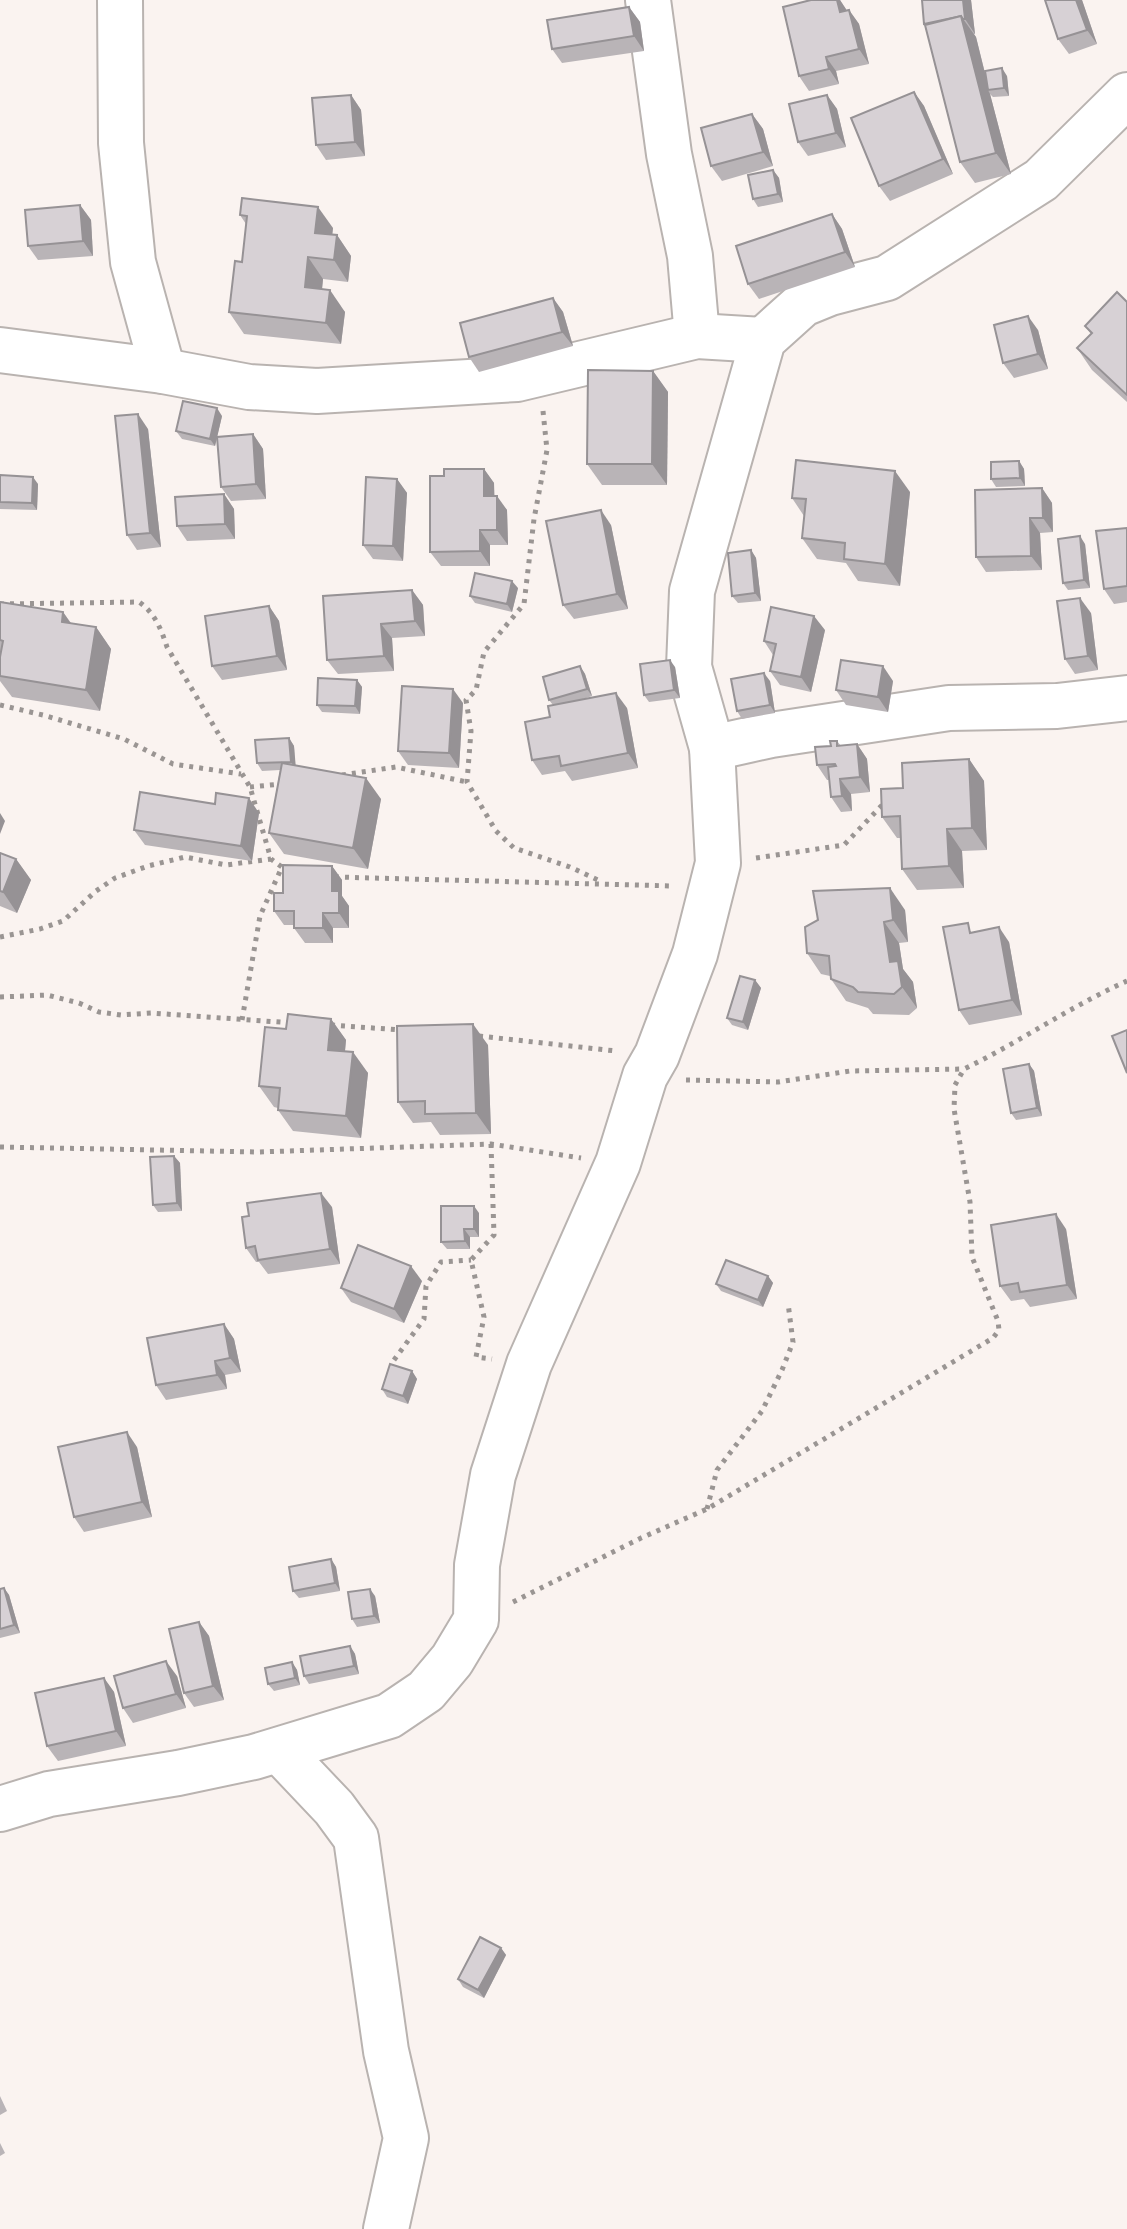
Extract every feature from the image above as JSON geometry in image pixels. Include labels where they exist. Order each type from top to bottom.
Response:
[{"type":"street","points":[[120,0],[121,143],[133,262],[163,371]]},
{"type":"street","points":[[648,0],[669,154],[690,256],[697,336]]},
{"type":"street","points":[[0,1809],[49,1794],[178,1773],[279,1750],[389,1716],[426,1691],[452,1660],[476,1620],[477,1565],[493,1475],[529,1364],[618,1163],[651,1065],[695,954],[715,874],[712,748],[689,667],[692,591],[763,340],[803,304],[830,293],[887,278],[1041,180],[1127,95]]},
{"type":"street","points":[[0,350],[163,371],[249,387],[317,391],[534,376],[697,336],[763,340]]},
{"type":"street","points":[[712,748],[771,735],[949,708],[1057,706],[1127,698]]},
{"type":"street","points":[[279,1750],[334,1808],[356,1838],[386,2051],[406,2138],[386,2229]]},
{"type":"path","points":[[534,376],[543,405],[547,450],[534,519],[524,604],[484,652],[476,690],[466,700],[471,731],[467,782],[496,831],[514,848],[559,862],[604,883]]},
{"type":"path","points":[[0,604],[139,602],[146,607],[250,787],[271,859],[281,869],[291,872]]},
{"type":"path","points":[[0,705],[124,739],[173,764],[242,774]]},
{"type":"path","points":[[338,776],[396,767],[467,782]]},
{"type":"path","points":[[250,787],[294,782]]},
{"type":"path","points":[[330,877],[657,887],[844,845],[890,797]]},
{"type":"path","points":[[0,937],[63,921],[115,878],[148,866],[185,857],[226,865],[271,859]]},
{"type":"path","points":[[242,1020],[260,916],[281,869]]},
{"type":"path","points":[[468,1035],[651,1065],[705,1082],[778,1082],[850,1071],[964,1069],[1005,1049],[1087,999],[1127,981]]},
{"type":"path","points":[[0,997],[47,995],[99,1012],[121,1015],[151,1013],[302,1023]]},
{"type":"path","points":[[317,1024],[407,1030]]},
{"type":"path","points":[[476,1620],[641,1538],[707,1509],[993,1338],[999,1330],[998,1321],[972,1257],[970,1202],[954,1109],[955,1085],[964,1069]]},
{"type":"path","points":[[0,1147],[259,1152],[491,1144],[618,1163]]},
{"type":"path","points":[[394,1360],[424,1319],[426,1286],[441,1262],[471,1260],[494,1235],[491,1144]]},
{"type":"path","points":[[471,1260],[484,1317],[476,1357],[529,1364]]},
{"type":"path","points":[[707,1509],[717,1470],[762,1411],[782,1370],[793,1342],[788,1303]]},
{"type":"building","points":[[811,0],[837,0],[840,12],[849,10],[859,49],[826,57],[829,69],[799,76],[783,7]]},
{"type":"building","points":[[922,0],[963,0],[965,19],[961,16],[924,24]]},
{"type":"building","points":[[1045,0],[1076,0],[1087,30],[1058,39]]},
{"type":"building","points":[[629,7],[634,36],[552,49],[547,20]]},
{"type":"building","points":[[961,16],[996,153],[960,162],[925,25]]},
{"type":"building","points":[[1002,68],[1004,88],[988,90],[985,71]]},
{"type":"building","points":[[914,92],[943,159],[879,186],[851,118]]},
{"type":"building","points":[[351,95],[355,142],[316,145],[312,98]]},
{"type":"building","points":[[827,95],[836,133],[798,142],[789,104]]},
{"type":"building","points":[[752,114],[763,152],[711,166],[701,128]]},
{"type":"building","points":[[773,170],[778,194],[753,199],[748,175]]},
{"type":"building","points":[[242,198],[318,207],[315,233],[337,235],[334,260],[308,257],[305,287],[330,290],[326,323],[229,312],[235,261],[242,262],[247,216],[240,215]]},
{"type":"building","points":[[80,205],[83,241],[28,246],[25,210]]},
{"type":"building","points":[[832,214],[845,252],[748,284],[736,246]]},
{"type":"building","points":[[1117,292],[1127,302],[1127,395],[1077,348],[1092,333],[1085,326]]},
{"type":"building","points":[[553,298],[562,332],[469,357],[460,323]]},
{"type":"building","points":[[1028,316],[1038,354],[1003,363],[994,325]]},
{"type":"building","points":[[588,370],[653,371],[652,464],[587,464]]},
{"type":"building","points":[[183,401],[217,408],[210,439],[176,431]]},
{"type":"building","points":[[138,414],[150,533],[127,535],[115,416]]},
{"type":"building","points":[[253,434],[256,484],[221,487],[217,437]]},
{"type":"building","points":[[796,460],[895,471],[885,564],[844,559],[845,543],[802,538],[806,499],[792,498]]},
{"type":"building","points":[[1019,461],[1020,478],[991,479],[991,462]]},
{"type":"building","points":[[444,469],[484,469],[484,496],[497,496],[497,530],[480,530],[480,551],[430,552],[430,476],[444,476]]},
{"type":"building","points":[[0,475],[33,477],[32,503],[0,502]]},
{"type":"building","points":[[366,477],[397,479],[393,546],[363,545]]},
{"type":"building","points":[[1042,488],[1043,518],[1030,518],[1031,556],[976,557],[975,490]]},
{"type":"building","points":[[224,494],[225,524],[177,526],[175,497]]},
{"type":"building","points":[[601,510],[617,594],[563,605],[546,521]]},
{"type":"building","points":[[1127,528],[1127,586],[1104,589],[1096,531]]},
{"type":"building","points":[[1080,536],[1084,580],[1063,583],[1058,539]]},
{"type":"building","points":[[751,550],[755,593],[732,596],[728,553]]},
{"type":"building","points":[[475,573],[512,581],[507,604],[470,596]]},
{"type":"building","points":[[412,590],[415,621],[381,624],[384,656],[327,660],[323,596]]},
{"type":"building","points":[[1080,598],[1088,656],[1065,659],[1057,601]]},
{"type":"building","points":[[0,602],[63,612],[62,622],[96,627],[86,690],[0,676],[3,641],[0,640]]},
{"type":"building","points":[[269,606],[277,656],[212,666],[205,616]]},
{"type":"building","points":[[771,607],[814,616],[801,677],[770,671],[776,644],[764,641]]},
{"type":"building","points":[[670,660],[674,690],[644,695],[640,664]]},
{"type":"building","points":[[841,660],[883,666],[878,697],[836,690]]},
{"type":"building","points":[[580,666],[587,689],[549,700],[543,677]]},
{"type":"building","points":[[764,673],[770,705],[737,711],[731,679]]},
{"type":"building","points":[[318,678],[357,680],[355,706],[317,705]]},
{"type":"building","points":[[402,686],[453,689],[449,753],[398,751]]},
{"type":"building","points":[[616,693],[628,753],[561,766],[559,756],[532,760],[525,722],[550,717],[548,706]]},
{"type":"building","points":[[289,738],[291,762],[257,763],[255,740]]},
{"type":"building","points":[[830,741],[837,741],[837,746],[857,744],[860,777],[840,779],[842,796],[831,797],[828,767],[835,764],[817,765],[815,747],[831,746]]},
{"type":"building","points":[[969,759],[972,828],[947,829],[949,866],[902,869],[900,816],[882,817],[881,789],[903,788],[902,763]]},
{"type":"building","points":[[282,763],[366,778],[353,848],[269,833]]},
{"type":"building","points":[[140,792],[215,804],[216,793],[249,798],[241,846],[134,830]]},
{"type":"building","points":[[0,853],[16,859],[3,892],[0,891]]},
{"type":"building","points":[[283,865],[332,866],[332,891],[339,891],[339,913],[323,913],[323,928],[294,928],[294,911],[274,911],[274,893],[283,893]]},
{"type":"building","points":[[890,888],[893,920],[884,922],[890,962],[898,961],[902,987],[894,994],[858,992],[831,979],[829,956],[807,953],[805,927],[818,920],[813,891]]},
{"type":"building","points":[[968,923],[970,933],[999,927],[1012,1000],[959,1010],[943,927]]},
{"type":"building","points":[[740,976],[755,980],[743,1022],[727,1018]]},
{"type":"building","points":[[288,1014],[331,1019],[328,1050],[353,1052],[346,1116],[278,1110],[280,1088],[259,1086],[265,1027],[286,1029]]},
{"type":"building","points":[[473,1024],[476,1113],[425,1114],[425,1101],[398,1102],[397,1026]]},
{"type":"building","points":[[1127,1030],[1127,1073],[1112,1036]]},
{"type":"building","points":[[1029,1064],[1037,1108],[1011,1113],[1003,1069]]},
{"type":"building","points":[[174,1156],[177,1203],[153,1205],[150,1157]]},
{"type":"building","points":[[321,1193],[330,1249],[258,1260],[255,1246],[246,1248],[242,1217],[249,1216],[247,1203]]},
{"type":"building","points":[[441,1206],[474,1206],[474,1229],[464,1229],[465,1241],[441,1242]]},
{"type":"building","points":[[1056,1214],[1067,1285],[1020,1292],[1018,1283],[1000,1286],[991,1225]]},
{"type":"building","points":[[358,1245],[411,1266],[394,1309],[341,1288]]},
{"type":"building","points":[[726,1260],[768,1276],[758,1300],[716,1284]]},
{"type":"building","points":[[224,1324],[230,1358],[215,1361],[217,1375],[156,1385],[147,1338]]},
{"type":"building","points":[[390,1364],[412,1371],[403,1396],[382,1389]]},
{"type":"building","points":[[127,1432],[142,1502],[74,1517],[58,1447]]},
{"type":"building","points":[[331,1559],[335,1583],[293,1591],[289,1567]]},
{"type":"building","points":[[4,1588],[14,1625],[0,1629],[0,1589]]},
{"type":"building","points":[[370,1589],[374,1616],[352,1619],[348,1592]]},
{"type":"building","points":[[199,1622],[213,1686],[184,1693],[169,1629]]},
{"type":"building","points":[[350,1646],[354,1666],[304,1676],[300,1656]]},
{"type":"building","points":[[166,1661],[176,1694],[123,1708],[114,1676]]},
{"type":"building","points":[[292,1662],[295,1678],[268,1684],[265,1668]]},
{"type":"building","points":[[104,1678],[116,1731],[47,1746],[35,1693]]},
{"type":"building","points":[[480,1937],[501,1948],[478,1990],[458,1979]]}]
